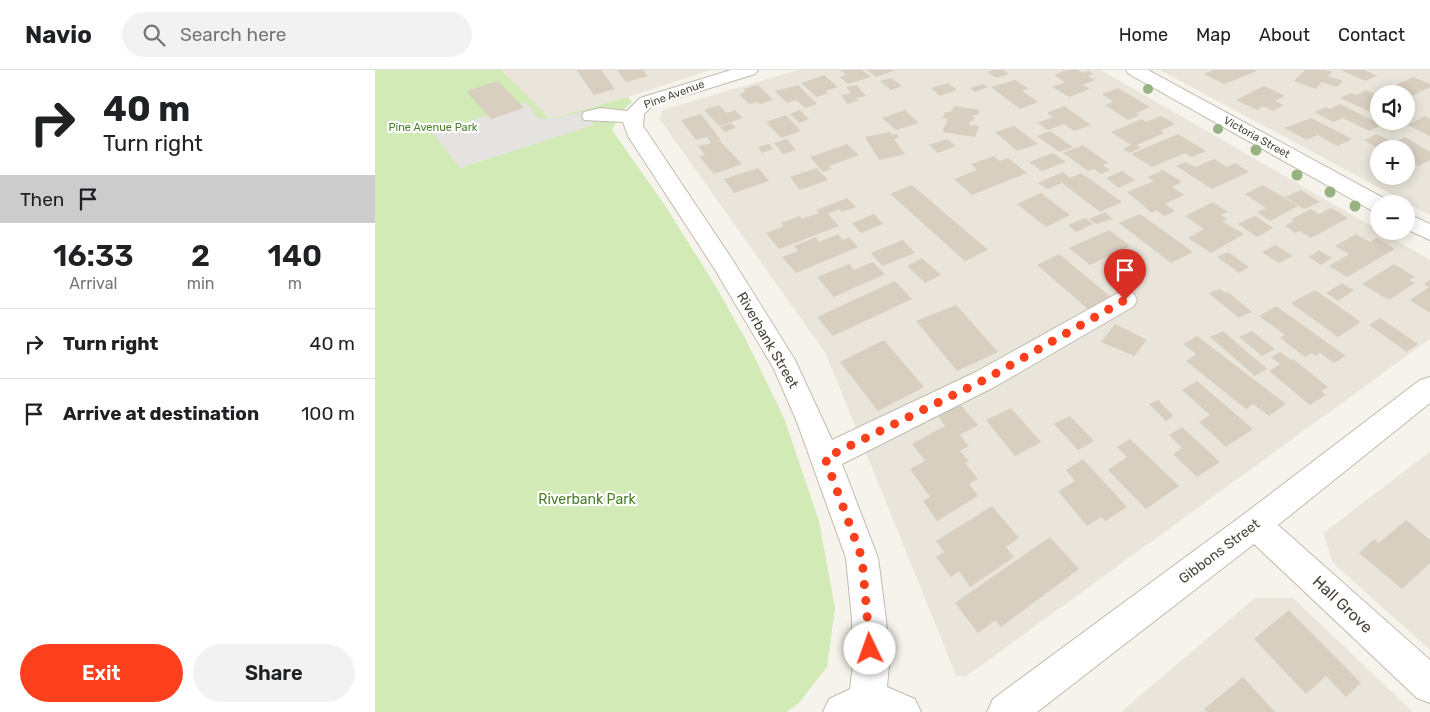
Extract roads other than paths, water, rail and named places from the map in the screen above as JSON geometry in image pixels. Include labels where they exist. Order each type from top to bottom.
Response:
[{"type":"street","name":"Pine Avenue","points":[[632,117],[634,112],[646,102],[749,70]]},
{"type":"street","name":"Victoria Street","points":[[1135,70],[1370,200]]},
{"type":"street","points":[[591,116],[601,114],[632,117]]},
{"type":"street","name":"Riverbank Street","points":[[632,117],[633,129],[724,265],[786,367],[825,458],[862,558],[869,619],[871,665],[854,708]]},
{"type":"street","points":[[1415,225],[1430,233]]},
{"type":"street","points":[[825,458],[986,379],[1125,300]]},
{"type":"street","name":"Gibbons Street","points":[[1006,712],[1255,524],[1430,388]]},
{"type":"street","name":"Hall Grove","points":[[1255,524],[1430,685]]},
{"type":"street","points":[[854,708],[885,704],[902,712]]},
{"type":"park label","name":"Pine Avenue Park","points":[[433,127]]},
{"type":"park label","name":"Riverbank Park","points":[[587,499]]}]
